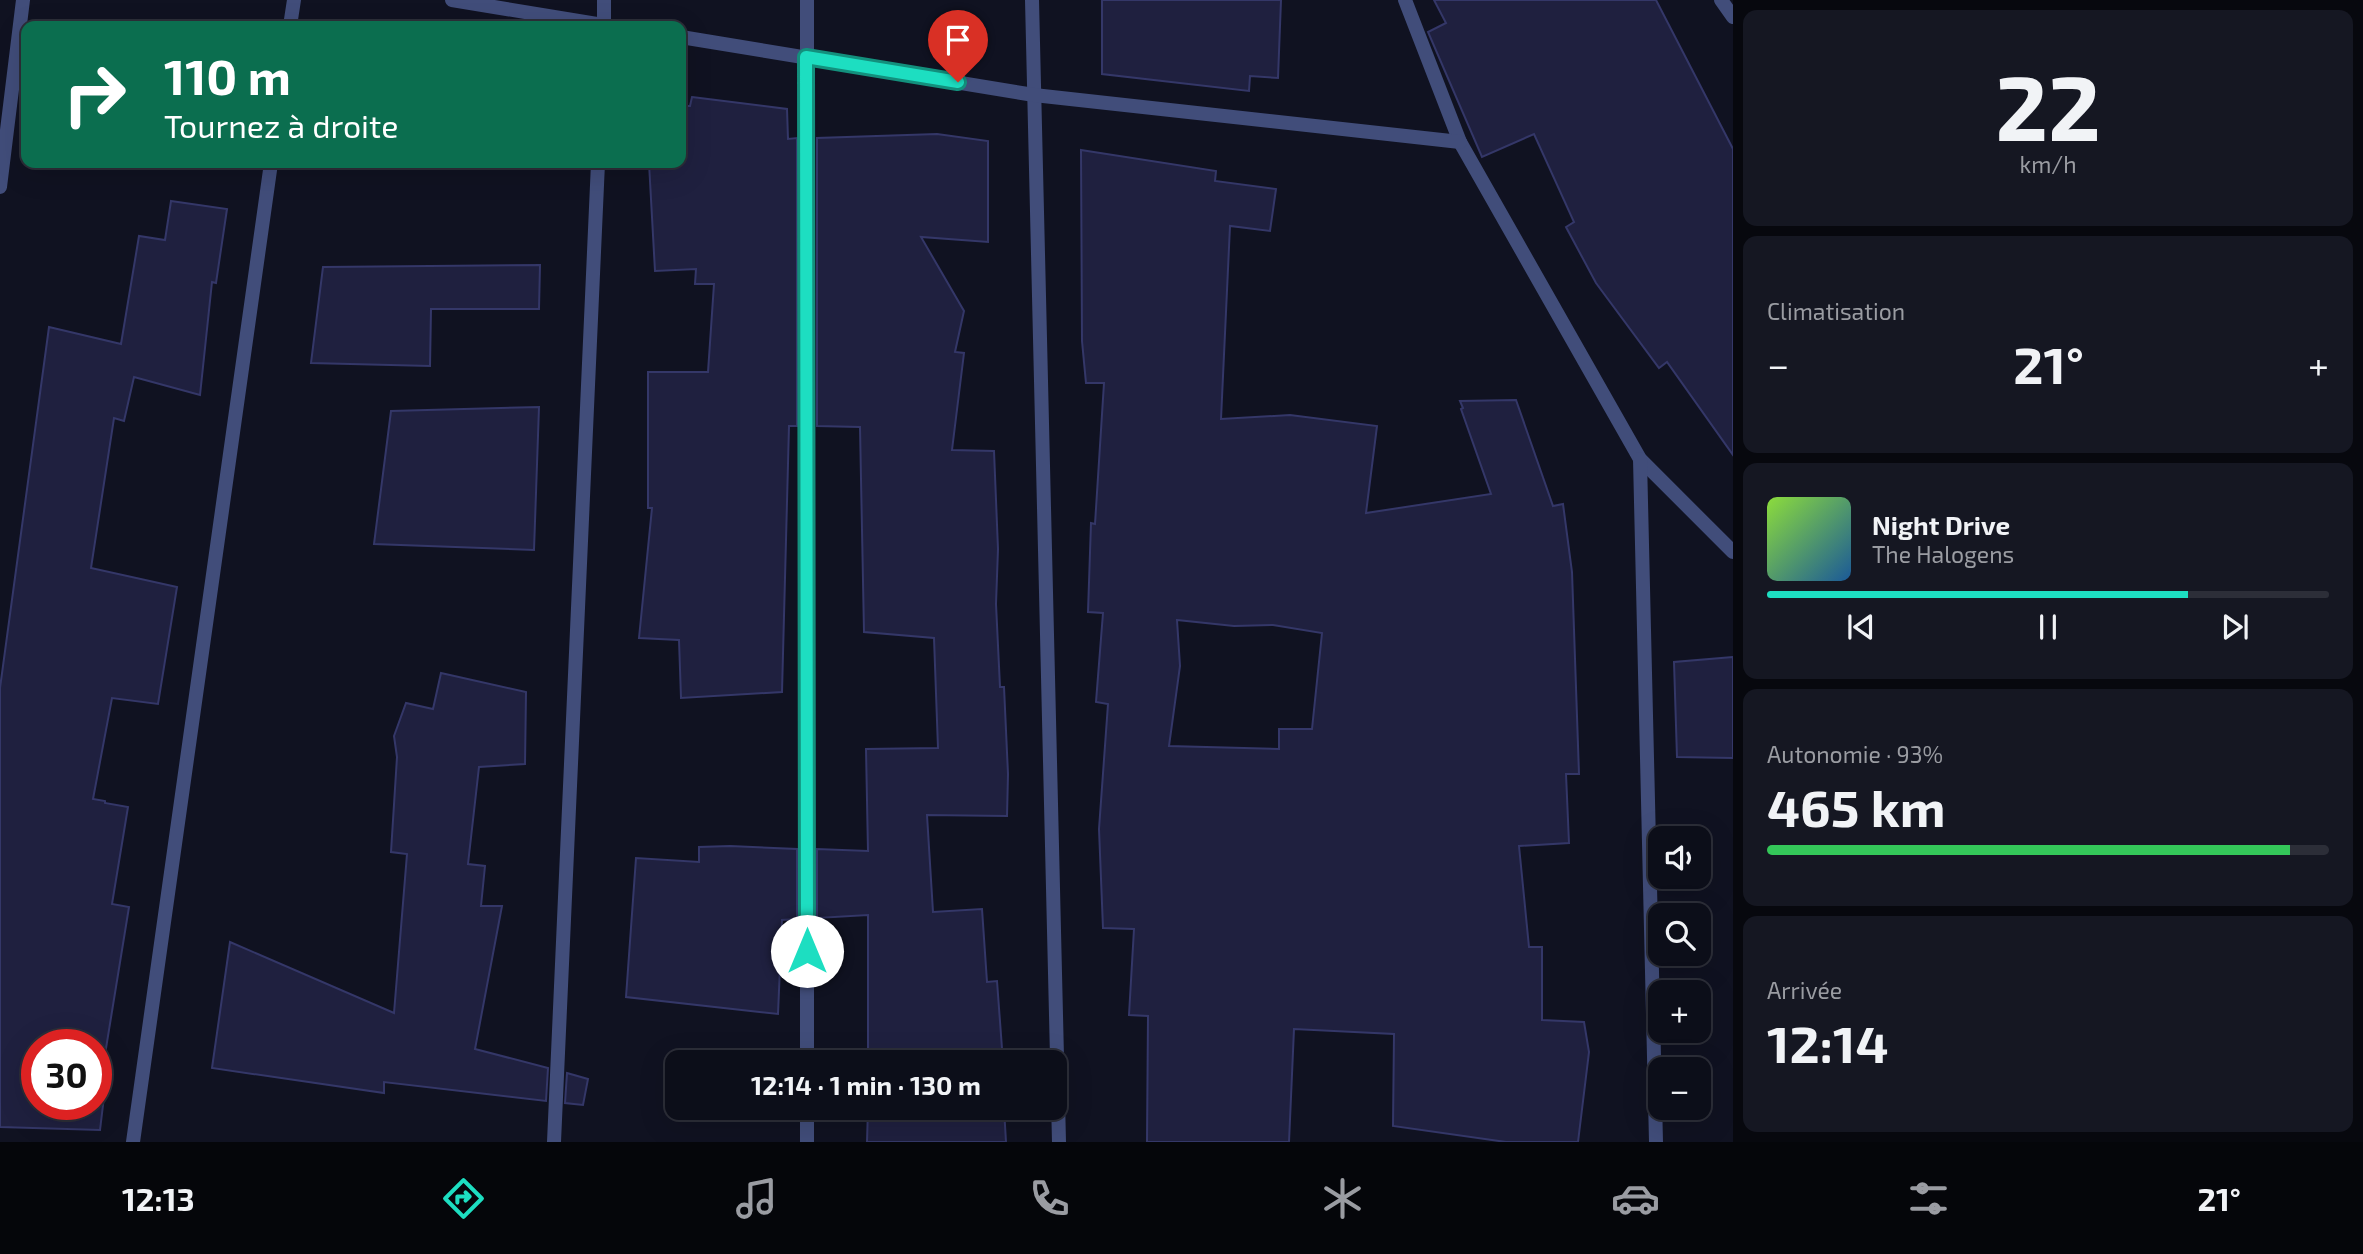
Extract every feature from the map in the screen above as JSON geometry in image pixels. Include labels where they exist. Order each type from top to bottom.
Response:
[{"type":"street","points":[[0,187],[23,0]]},
{"type":"street","points":[[291,21],[294,0]]},
{"type":"street","points":[[452,0],[576,21]]},
{"type":"street","points":[[604,0],[606,21]]},
{"type":"street","points":[[807,0],[807,1050]]},
{"type":"street","points":[[1032,0],[1059,1142]]},
{"type":"street","points":[[1405,0],[1460,142],[1640,458],[1733,552]]},
{"type":"street","points":[[1721,0],[1733,18]]},
{"type":"street","points":[[686,38],[1034,95],[1460,142]]},
{"type":"street","points":[[133,1142],[270,168]]},
{"type":"street","points":[[554,1142],[598,168]]},
{"type":"street","points":[[1640,458],[1656,1142]]},
{"type":"street","points":[[807,1120],[807,1142]]},
{"type":"building","points":[[1102,0],[1281,0],[1278,78],[1250,76],[1249,91],[1102,74]]},
{"type":"building","points":[[1434,0],[1656,0],[1733,149],[1733,455],[1667,362],[1659,368],[1596,283],[1566,227],[1574,222],[1534,134],[1482,157],[1428,32],[1446,23]]},
{"type":"building","points":[[692,97],[787,109],[788,139],[797,138],[797,426],[789,426],[782,692],[681,698],[679,640],[639,638],[652,508],[648,508],[648,372],[708,372],[714,284],[695,284],[696,269],[655,271],[649,168],[686,168],[686,106],[690,106]]},
{"type":"building","points":[[937,134],[988,141],[988,242],[921,237],[964,311],[955,352],[964,353],[952,450],[994,451],[998,549],[996,604],[1000,687],[1004,687],[1007,816],[927,815],[933,912],[982,909],[987,982],[997,981],[1002,1050],[868,1050],[868,915],[817,918],[817,849],[868,851],[866,749],[938,748],[934,638],[864,632],[860,427],[817,426],[817,138]]},
{"type":"building","points":[[1081,150],[1216,171],[1215,181],[1276,189],[1270,231],[1230,226],[1221,419],[1290,415],[1377,426],[1366,513],[1491,494],[1460,401],[1516,400],[1553,506],[1563,504],[1572,572],[1579,774],[1566,774],[1569,843],[1519,846],[1529,947],[1542,947],[1542,1020],[1584,1022],[1589,1052],[1578,1142],[1506,1142],[1393,1126],[1394,1034],[1294,1029],[1289,1142],[1147,1142],[1148,1016],[1129,1015],[1134,929],[1103,928],[1099,829],[1108,704],[1096,702],[1103,613],[1088,612],[1091,523],[1095,524],[1104,383],[1086,383],[1082,341]],"holes":[[[1177,620],[1234,626],[1273,625],[1322,633],[1312,729],[1279,729],[1279,749],[1169,746],[1180,666]]]},
{"type":"building","points":[[171,201],[227,209],[216,283],[212,282],[200,395],[134,377],[124,421],[114,418],[91,568],[177,587],[158,704],[112,698],[93,799],[128,807],[112,904],[129,907],[109,1029],[21,1029],[21,1120],[101,1120],[100,1130],[0,1127],[0,688],[49,327],[121,344],[139,236],[165,240]]},
{"type":"building","points":[[540,265],[539,309],[431,309],[430,366],[311,363],[323,267]]},
{"type":"building","points":[[539,407],[534,550],[374,544],[391,411]]},
{"type":"building","points":[[1733,657],[1733,758],[1677,757],[1674,662]]},
{"type":"building","points":[[441,673],[526,692],[525,764],[479,767],[468,864],[485,866],[481,906],[502,906],[475,1049],[548,1068],[546,1101],[384,1082],[384,1093],[212,1068],[230,942],[394,1013],[407,854],[391,852],[397,757],[394,736],[406,703],[433,709]]},
{"type":"building","points":[[699,847],[797,849],[797,919],[782,920],[778,1014],[626,997],[636,858],[699,862]]},
{"type":"building","points":[[567,1073],[588,1079],[583,1105],[565,1103]]},
{"type":"building","points":[[868,1120],[1005,1120],[1006,1142],[867,1142]]},
{"type":"route","points":[[807,951],[806,57],[958,82]]}]
